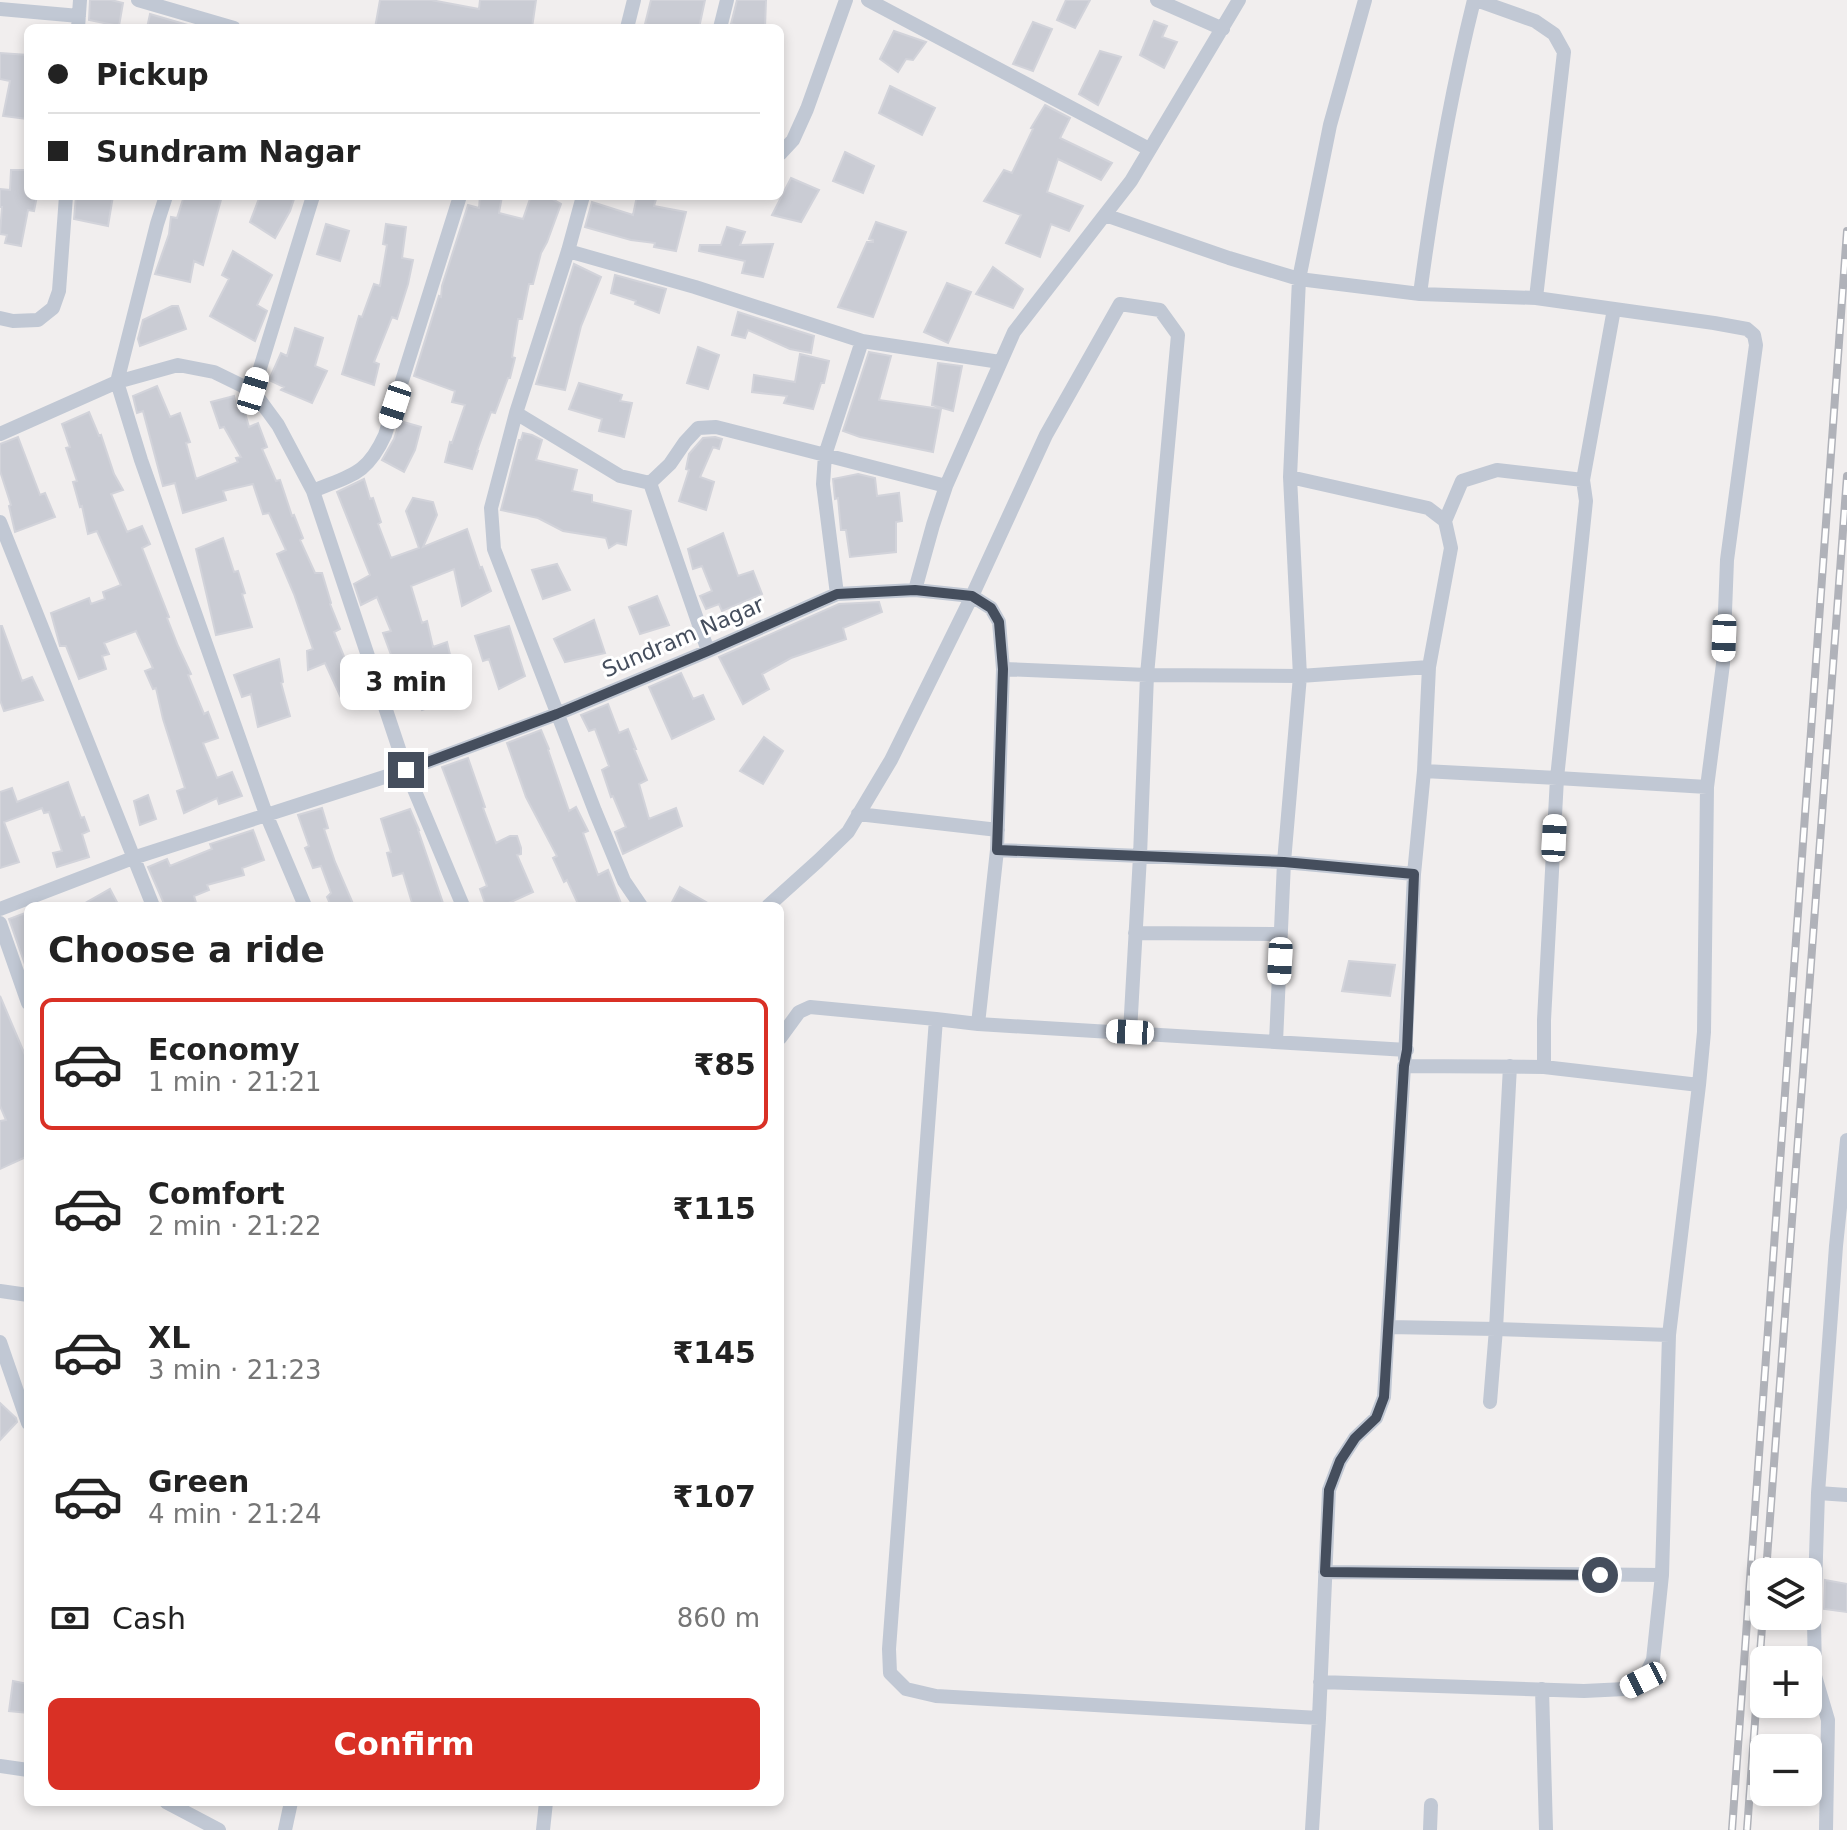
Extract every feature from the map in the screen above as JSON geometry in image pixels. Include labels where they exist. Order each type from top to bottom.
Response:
[{"type":"street","points":[[0,9],[78,22],[80,0]]},
{"type":"street","points":[[138,0],[217,24]]},
{"type":"street","points":[[628,24],[634,0]]},
{"type":"street","points":[[721,24],[727,0]]},
{"type":"street","points":[[784,150],[793,140],[807,109],[846,0]]},
{"type":"street","points":[[868,0],[1149,149]]},
{"type":"street","points":[[1157,0],[1223,29]]},
{"type":"street","points":[[915,590],[946,486],[1014,332],[1131,181],[1239,0]]},
{"type":"street","points":[[1276,1042],[1284,862],[1300,676],[1290,477],[1299,279],[1330,125],[1365,0]]},
{"type":"street","points":[[1420,294],[1430,218],[1464,39],[1475,0],[1535,21],[1554,34],[1564,52],[1536,298]]},
{"type":"street","points":[[0,318],[38,320],[53,308],[59,291],[66,200]]},
{"type":"street","points":[[165,200],[117,382],[141,460],[266,814],[303,902]]},
{"type":"street","points":[[253,391],[312,200]]},
{"type":"street","points":[[313,491],[361,471],[377,453],[459,200]]},
{"type":"street","points":[[582,200],[516,413],[491,508],[494,549],[595,811],[624,881],[638,902]]},
{"type":"street","points":[[1105,215],[1299,279],[1420,294],[1536,298],[1714,323],[1747,329],[1754,335],[1756,345],[1727,560],[1723,664],[1707,787],[1704,1032],[1669,1335],[1662,1575],[1653,1660],[1643,1680],[1625,1689],[1584,1691],[1320,1682]]},
{"type":"street","points":[[568,251],[695,287],[862,341],[1000,362]]},
{"type":"street","points":[[772,902],[848,832],[891,760],[972,596],[1046,435],[1120,304],[1160,310],[1178,335],[1147,675],[1130,1032]]},
{"type":"street","points":[[1544,1067],[1557,778],[1586,501],[1583,480],[1614,309]]},
{"type":"street","points":[[837,594],[823,484],[825,455],[862,341]]},
{"type":"street","points":[[0,434],[117,382],[178,365],[214,372],[253,391],[278,425],[313,491],[406,770],[461,902]]},
{"type":"street","points":[[516,413],[620,476],[650,483]]},
{"type":"street","points":[[650,483],[670,464],[698,428],[716,427],[946,486]]},
{"type":"street","points":[[1312,1830],[1329,1490],[1340,1461],[1355,1438],[1376,1418],[1384,1397],[1429,667],[1451,548],[1445,521],[1462,481],[1497,470],[1583,480]]},
{"type":"street","points":[[1290,477],[1428,508],[1445,521]]},
{"type":"street","points":[[650,483],[708,651]]},
{"type":"street","points":[[0,522],[151,902]]},
{"type":"street","name":"Sundram Nagar","points":[[0,909],[133,858],[406,770],[557,714],[837,594],[915,590],[972,596]]},
{"type":"street","points":[[972,596],[991,608],[999,622],[1003,669],[997,850],[978,1024]]},
{"type":"street","points":[[1003,669],[1147,675],[1300,676],[1429,667]]},
{"type":"street","points":[[1424,771],[1707,787]]},
{"type":"street","points":[[858,814],[998,830]]},
{"type":"street","points":[[997,850],[1284,862],[1414,874]]},
{"type":"street","points":[[0,923],[24,992]]},
{"type":"street","points":[[1135,933],[1281,934]]},
{"type":"street","points":[[784,1033],[799,1012],[810,1007],[978,1024],[1407,1050]]},
{"type":"street","points":[[936,1019],[889,1649],[890,1673],[906,1689],[936,1696],[1319,1718]]},
{"type":"street","points":[[1404,1066],[1544,1067],[1699,1085]]},
{"type":"street","points":[[1490,1402],[1510,1066]]},
{"type":"street","points":[[1826,1830],[1828,1720],[1815,1676],[1818,1493],[1842,1246],[1847,1140]]},
{"type":"street","points":[[0,1291],[24,1294]]},
{"type":"street","points":[[1388,1327],[1669,1335]]},
{"type":"street","points":[[0,1342],[24,1411]]},
{"type":"street","points":[[1818,1493],[1847,1495]]},
{"type":"street","points":[[1325,1572],[1662,1575]]},
{"type":"street","points":[[1542,1689],[1546,1830]]},
{"type":"street","points":[[0,1766],[24,1769]]},
{"type":"street","points":[[1430,1830],[1431,1805]]},
{"type":"street","points":[[178,1806],[219,1830]]},
{"type":"street","points":[[285,1830],[290,1806]]},
{"type":"street","points":[[543,1830],[546,1806]]},
{"type":"building","points":[[90,0],[123,3],[119,24],[89,20]]},
{"type":"building","points":[[380,0],[431,0],[479,9],[480,0],[536,0],[533,24],[376,24]]},
{"type":"building","points":[[651,0],[705,0],[700,24],[645,24]]},
{"type":"building","points":[[737,0],[766,0],[765,24],[731,24]]},
{"type":"building","points":[[1066,0],[1090,0],[1075,28],[1057,20]]},
{"type":"building","points":[[150,14],[184,24],[148,24]]},
{"type":"building","points":[[1154,21],[1167,26],[1162,37],[1177,42],[1164,68],[1140,55]]},
{"type":"building","points":[[1033,22],[1052,29],[1033,71],[1013,64]]},
{"type":"building","points":[[894,31],[926,42],[913,60],[906,59],[898,72],[880,59]]},
{"type":"building","points":[[1100,51],[1121,57],[1098,105],[1079,94]]},
{"type":"building","points":[[0,53],[24,55],[24,119],[3,116],[10,81],[0,79]]},
{"type":"building","points":[[890,86],[935,108],[922,135],[879,113]]},
{"type":"building","points":[[1045,105],[1070,118],[1060,138],[1112,163],[1101,180],[1058,159],[1047,192],[1083,206],[1069,231],[1051,224],[1040,257],[1006,243],[1021,215],[984,201],[1004,170],[1012,173],[1031,128]]},
{"type":"building","points":[[845,152],[874,166],[863,193],[833,181]]},
{"type":"building","points":[[11,170],[24,170],[24,200],[36,200],[34,211],[28,210],[21,246],[5,243],[7,235],[0,234],[0,189],[10,190]]},
{"type":"building","points":[[791,178],[819,190],[801,222],[772,215],[780,200],[784,200],[784,192]]},
{"type":"building","points":[[76,200],[112,200],[108,226],[74,219]]},
{"type":"building","points":[[183,200],[221,200],[203,265],[194,261],[190,282],[155,274],[169,234],[171,217],[177,218]]},
{"type":"building","points":[[258,200],[294,200],[275,238],[250,222]]},
{"type":"building","points":[[480,200],[501,200],[499,213],[523,219],[530,200],[554,200],[561,204],[541,253],[533,284],[529,284],[522,319],[518,319],[510,378],[495,413],[491,412],[472,469],[445,462],[465,405],[452,402],[455,391],[414,376],[468,205],[479,208]]},
{"type":"building","points":[[636,200],[656,200],[654,206],[686,212],[676,251],[585,227],[592,202],[633,215]]},
{"type":"building","points":[[876,222],[906,232],[873,317],[838,307],[867,242],[873,242],[869,239]]},
{"type":"building","points":[[326,224],[349,231],[340,261],[317,254]]},
{"type":"building","points":[[386,224],[406,227],[402,258],[413,260],[397,319],[392,317],[374,362],[379,364],[374,385],[342,374],[359,316],[362,317],[374,284],[380,286],[387,245],[383,244]]},
{"type":"building","points":[[727,227],[745,232],[740,245],[773,244],[763,277],[742,273],[745,261],[699,251],[700,245],[721,245]]},
{"type":"building","points":[[233,251],[272,275],[257,305],[267,311],[255,341],[210,316],[229,279],[222,275]]},
{"type":"building","points":[[574,264],[601,277],[581,326],[565,390],[536,384]]},
{"type":"building","points":[[993,267],[1023,289],[1013,308],[976,294]]},
{"type":"building","points":[[615,275],[666,289],[659,313],[611,293]]},
{"type":"building","points":[[947,283],[971,292],[948,343],[924,332]]},
{"type":"building","points":[[178,306],[186,329],[140,346],[138,339],[143,320]]},
{"type":"building","points":[[738,312],[814,336],[811,353],[790,349],[748,330],[745,338],[732,335]]},
{"type":"building","points":[[295,328],[323,338],[315,366],[327,371],[312,403],[281,390],[284,387],[269,380],[281,353],[287,356]]},
{"type":"building","points":[[698,347],[719,355],[708,389],[687,383]]},
{"type":"building","points":[[869,352],[891,356],[879,400],[941,409],[933,452],[843,431]]},
{"type":"building","points":[[800,354],[829,361],[813,409],[784,403],[787,396],[752,392],[754,375],[795,382]]},
{"type":"building","points":[[938,363],[962,366],[953,411],[932,405]]},
{"type":"building","points":[[579,383],[622,395],[620,401],[632,403],[624,437],[599,431],[602,419],[569,409]]},
{"type":"building","points":[[157,386],[170,417],[180,413],[190,442],[186,443],[196,479],[238,462],[236,458],[241,457],[224,427],[220,428],[211,402],[234,396],[236,406],[243,406],[249,427],[258,423],[267,447],[262,449],[276,481],[280,480],[303,538],[300,540],[315,573],[322,573],[340,629],[334,632],[349,669],[360,663],[367,684],[342,700],[325,663],[308,670],[307,651],[313,649],[277,554],[286,550],[269,513],[263,514],[253,484],[223,491],[226,500],[183,513],[175,483],[163,486],[143,411],[137,413],[133,396]]},
{"type":"building","points":[[89,412],[123,490],[111,494],[127,532],[142,526],[150,544],[142,548],[191,674],[188,675],[218,738],[203,743],[217,778],[232,772],[242,796],[219,804],[217,798],[184,813],[177,791],[185,788],[156,688],[153,689],[145,671],[153,668],[136,631],[104,643],[109,654],[102,656],[106,669],[79,679],[66,646],[60,646],[51,613],[89,598],[91,604],[105,599],[103,592],[121,585],[97,531],[88,534],[73,482],[77,481],[66,448],[70,447],[62,424]]},
{"type":"building","points":[[400,421],[421,427],[415,450],[404,472],[382,460]]},
{"type":"building","points":[[523,433],[542,440],[536,460],[577,470],[572,491],[592,495],[592,502],[631,511],[626,545],[617,543],[609,548],[606,538],[563,531],[538,518],[501,510]]},
{"type":"building","points":[[18,437],[40,495],[45,493],[55,517],[15,532],[11,505],[0,471],[0,444]]},
{"type":"building","points":[[703,438],[722,439],[719,449],[713,447],[700,477],[714,482],[706,510],[679,501],[689,470],[686,469],[689,454]]},
{"type":"building","points":[[858,474],[875,478],[877,496],[899,493],[902,521],[896,522],[896,552],[850,557],[846,530],[841,530],[833,479]]},
{"type":"building","points":[[364,479],[391,558],[419,548],[406,511],[413,498],[433,502],[437,515],[423,547],[467,529],[491,591],[462,606],[454,569],[411,586],[422,623],[427,621],[433,647],[447,642],[454,671],[440,676],[451,700],[422,710],[414,686],[403,690],[392,664],[383,633],[391,631],[377,597],[361,605],[354,584],[370,575],[337,492]]},
{"type":"building","points":[[723,533],[738,576],[753,571],[762,594],[722,611],[719,604],[706,609],[700,596],[712,591],[702,566],[693,569],[688,549]]},
{"type":"building","points":[[223,538],[234,572],[238,571],[252,627],[216,635],[196,549]]},
{"type":"building","points":[[557,564],[570,590],[543,599],[532,570]]},
{"type":"building","points":[[657,596],[669,625],[640,634],[629,607]]},
{"type":"building","points":[[879,602],[882,612],[843,628],[846,639],[791,658],[762,674],[769,689],[743,704],[719,657],[839,604]]},
{"type":"building","points":[[594,620],[605,653],[565,662],[554,639]]},
{"type":"building","points":[[0,626],[22,681],[32,677],[43,700],[4,711],[0,700]]},
{"type":"building","points":[[509,626],[525,676],[499,689],[489,659],[483,661],[475,636]]},
{"type":"building","points":[[279,659],[281,683],[290,716],[258,727],[251,694],[242,697],[234,675]]},
{"type":"building","points":[[681,673],[693,699],[703,695],[714,719],[672,739],[649,687]]},
{"type":"building","points":[[608,704],[619,733],[628,729],[636,749],[647,780],[639,784],[649,819],[676,808],[682,826],[623,854],[615,832],[626,827],[602,770],[609,766],[595,729],[589,731],[581,715]]},
{"type":"building","points":[[541,730],[569,811],[576,807],[588,831],[583,833],[598,875],[608,870],[620,902],[577,902],[567,880],[564,882],[553,858],[557,856],[526,797],[507,743]]},
{"type":"building","points":[[764,737],[783,751],[763,784],[740,771]]},
{"type":"building","points":[[468,758],[496,843],[517,836],[521,854],[517,855],[533,892],[511,902],[485,902],[480,889],[487,886],[442,767]]},
{"type":"building","points":[[68,782],[89,831],[82,834],[89,857],[57,867],[53,853],[62,851],[49,812],[44,813],[42,808],[4,822],[19,862],[0,868],[0,792],[12,788],[17,802]]},
{"type":"building","points":[[148,795],[156,819],[140,825],[134,801]]},
{"type":"building","points":[[322,808],[328,828],[324,829],[352,902],[329,902],[327,897],[331,893],[321,866],[313,868],[298,815]]},
{"type":"building","points":[[410,809],[443,902],[412,902],[403,873],[393,876],[387,853],[391,852],[381,819]]},
{"type":"building","points":[[253,830],[264,860],[242,868],[244,875],[207,885],[209,890],[194,896],[196,902],[163,902],[148,867],[167,859],[170,866],[212,849],[210,844]]},
{"type":"building","points":[[680,887],[706,902],[672,902]]},
{"type":"building","points":[[110,889],[117,902],[87,902]]},
{"type":"building","points":[[24,913],[24,962],[9,919]]},
{"type":"building","points":[[1349,961],[1395,965],[1390,996],[1342,991]]},
{"type":"building","points":[[0,996],[24,1053],[24,1158],[0,1169],[0,1121],[6,1120],[0,1106]]},
{"type":"building","points":[[0,1403],[17,1422],[0,1440]]},
{"type":"building","points":[[1825,1580],[1847,1584],[1847,1612],[1824,1609]]},
{"type":"building","points":[[13,1681],[24,1683],[24,1713],[9,1711]]},
{"type":"railway","points":[[1732,1830],[1847,231]]},
{"type":"railway","points":[[1767,1558],[1847,476]]},
{"type":"railway","points":[[1747,1830],[1762,1630]]},
{"type":"route","points":[[406,770],[557,714],[837,594],[915,590],[972,596],[991,608],[999,622],[1003,669],[997,850],[1284,862],[1414,874],[1407,1050],[1384,1397],[1376,1418],[1355,1438],[1340,1461],[1329,1490],[1325,1572],[1600,1575]]}]
